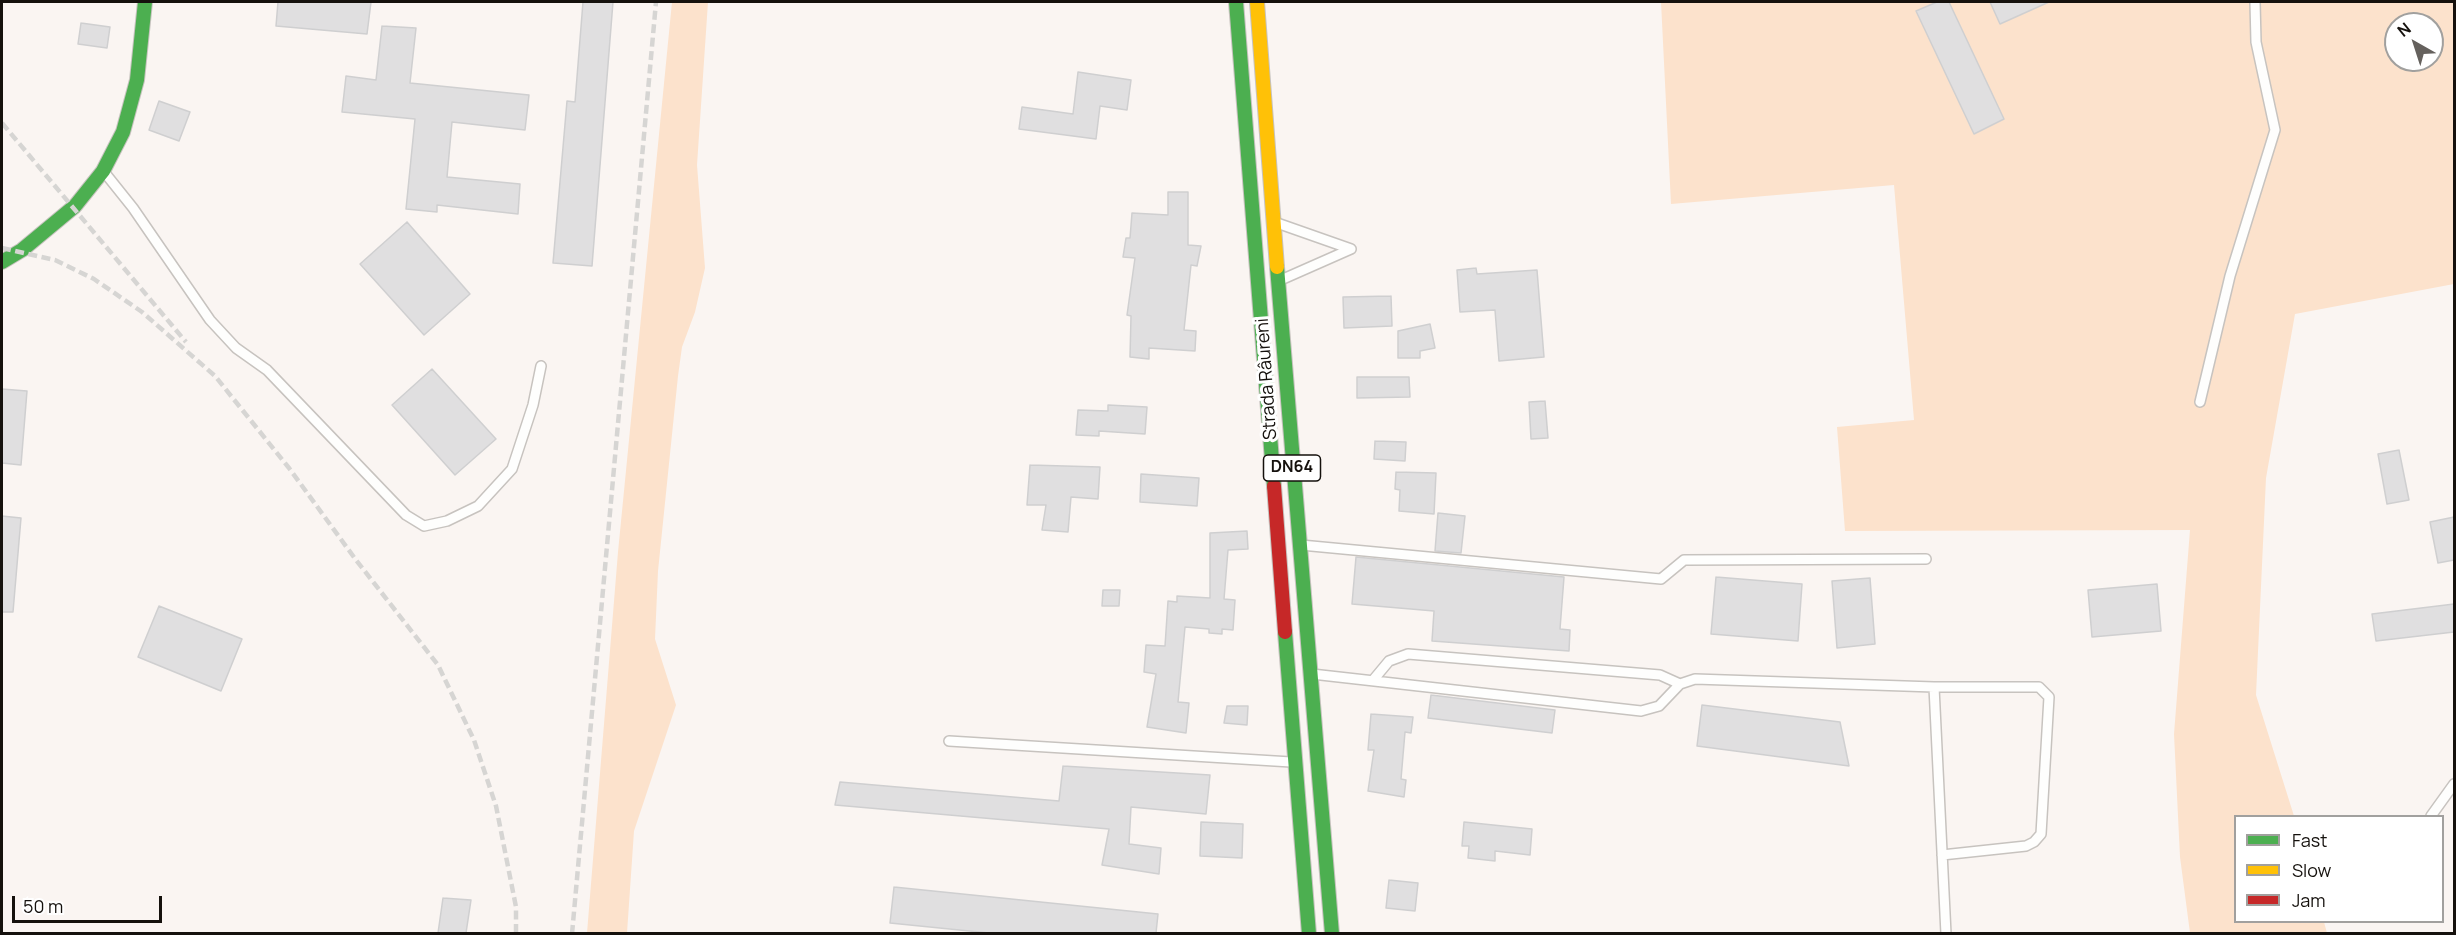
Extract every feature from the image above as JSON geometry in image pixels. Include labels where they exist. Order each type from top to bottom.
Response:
[{"type":"main road","points":[[2,262],[22,250],[75,206],[103,171],[123,132],[137,80],[145,2]]},
{"type":"main road","name":"Strada Râureni","points":[[1236,2],[1309,933]]},
{"type":"main road","name":"Strada Râureni","points":[[1257,2],[1298,545],[1332,933]]},
{"type":"lane","points":[[2200,402],[2230,276],[2275,130],[2256,42],[2255,2]]},
{"type":"lane","points":[[103,171],[133,208],[210,320],[236,348],[267,370],[406,515],[424,526],[447,521],[478,506],[512,469],[533,405],[541,366]]},
{"type":"lane","points":[[1274,222],[1351,249],[1278,281]]},
{"type":"lane","points":[[1298,545],[1661,579],[1684,560],[1926,559]]},
{"type":"lane","points":[[1374,679],[1389,661],[1408,654],[1660,675],[1680,684]]},
{"type":"lane","points":[[1309,674],[1374,679],[1641,711],[1659,706],[1680,684],[1695,679],[1934,687],[2039,687],[2049,697],[2041,834],[2034,842],[2026,846],[1942,855]]},
{"type":"lane","points":[[1934,687],[1946,933]]},
{"type":"lane","points":[[949,741],[1295,762]]},
{"type":"lane","points":[[2432,815],[2454,784]]},
{"type":"shaded area","points":[[672,2],[708,2],[697,165],[705,268],[695,312],[682,347],[658,571],[655,639],[676,705],[634,831],[627,933],[587,933],[618,552]]},
{"type":"shaded area","points":[[1661,2],[2454,2],[2454,284],[2295,314],[2266,478],[2256,695],[2294,815],[2234,815],[2234,923],[2324,923],[2327,933],[2190,933],[2180,857],[2174,734],[2190,530],[1845,531],[1837,427],[1914,420],[1894,185],[1671,204]]},
{"type":"building","points":[[278,2],[371,2],[367,34],[276,26]]},
{"type":"building","points":[[583,2],[613,2],[592,266],[553,263],[567,101],[575,102]]},
{"type":"building","points":[[1937,2],[1949,2],[2004,119],[1974,134],[1916,11]]},
{"type":"building","points":[[1990,2],[2049,2],[2000,24]]},
{"type":"building","points":[[81,23],[110,27],[107,48],[78,44]]},
{"type":"building","points":[[382,26],[416,28],[410,83],[529,95],[525,130],[452,122],[447,177],[520,184],[518,214],[437,205],[437,212],[406,209],[415,119],[342,112],[346,76],[376,80]]},
{"type":"building","points":[[1078,72],[1131,80],[1127,110],[1100,106],[1096,139],[1019,129],[1022,107],[1073,114]]},
{"type":"building","points":[[159,101],[190,112],[179,141],[149,130]]},
{"type":"building","points":[[1168,192],[1188,192],[1188,245],[1201,246],[1197,266],[1191,265],[1184,330],[1196,331],[1195,351],[1149,348],[1149,359],[1130,357],[1131,316],[1127,315],[1135,258],[1123,257],[1126,238],[1130,238],[1132,213],[1168,215]]},
{"type":"building","points":[[407,222],[470,294],[424,335],[360,264]]},
{"type":"building","points":[[1476,268],[1477,274],[1537,270],[1544,357],[1499,361],[1495,310],[1460,312],[1457,270]]},
{"type":"building","points":[[1391,296],[1392,326],[1344,328],[1343,297]]},
{"type":"building","points":[[1430,324],[1435,348],[1420,351],[1420,358],[1398,358],[1398,331]]},
{"type":"building","points":[[432,369],[496,439],[455,475],[392,405]]},
{"type":"building","points":[[1357,377],[1409,377],[1410,397],[1357,398]]},
{"type":"building","points":[[2,389],[27,391],[21,465],[2,463]]},
{"type":"building","points":[[1545,401],[1548,438],[1531,439],[1529,402]]},
{"type":"building","points":[[1108,405],[1147,407],[1145,434],[1099,431],[1099,436],[1076,435],[1078,410],[1108,411]]},
{"type":"building","points":[[1375,441],[1406,442],[1405,461],[1374,459]]},
{"type":"building","points":[[2399,450],[2409,500],[2387,504],[2378,454]]},
{"type":"building","points":[[1030,465],[1100,467],[1098,499],[1071,497],[1068,532],[1042,530],[1046,505],[1027,505]]},
{"type":"building","points":[[1396,472],[1436,473],[1434,514],[1399,511],[1400,490],[1395,489]]},
{"type":"building","points":[[1141,474],[1199,478],[1197,506],[1140,502]]},
{"type":"building","points":[[1438,513],[1465,516],[1461,553],[1435,551]]},
{"type":"building","points":[[2,516],[21,518],[13,612],[2,612]]},
{"type":"building","points":[[2454,517],[2454,560],[2438,563],[2430,522]]},
{"type":"building","points":[[1247,531],[1248,549],[1228,550],[1224,599],[1235,600],[1233,630],[1222,629],[1222,634],[1209,633],[1209,629],[1185,627],[1178,702],[1189,703],[1186,733],[1147,727],[1156,674],[1144,672],[1146,645],[1165,646],[1168,601],[1177,602],[1177,596],[1210,598],[1210,533]]},
{"type":"building","points":[[1356,557],[1564,577],[1560,629],[1570,630],[1569,651],[1432,641],[1434,611],[1352,604]]},
{"type":"building","points":[[1716,577],[1802,584],[1798,641],[1711,634]]},
{"type":"building","points":[[1870,578],[1875,644],[1837,648],[1832,581]]},
{"type":"building","points":[[2157,584],[2161,631],[2092,637],[2088,590]]},
{"type":"building","points":[[1103,590],[1120,590],[1119,606],[1102,606]]},
{"type":"building","points":[[2454,604],[2454,632],[2376,641],[2372,614]]},
{"type":"building","points":[[159,606],[242,639],[221,691],[138,657]]},
{"type":"building","points":[[1431,695],[1555,710],[1552,733],[1428,718]]},
{"type":"building","points":[[1702,705],[1840,722],[1849,766],[1697,746]]},
{"type":"building","points":[[1227,706],[1248,706],[1247,725],[1224,723]]},
{"type":"building","points":[[1371,714],[1413,717],[1411,733],[1405,732],[1401,779],[1406,780],[1404,797],[1368,791],[1374,750],[1368,750]]},
{"type":"building","points":[[1063,766],[1210,775],[1206,814],[1131,807],[1129,844],[1161,848],[1159,874],[1102,865],[1109,829],[835,805],[840,782],[1059,801]]},
{"type":"building","points":[[1201,822],[1243,824],[1242,858],[1200,856]]},
{"type":"building","points":[[1464,822],[1532,829],[1530,855],[1495,851],[1495,861],[1468,858],[1469,846],[1462,846]]},
{"type":"building","points":[[1389,880],[1418,883],[1415,911],[1386,908]]},
{"type":"building","points":[[894,887],[1158,914],[1156,933],[989,933],[890,923]]},
{"type":"building","points":[[443,898],[471,900],[466,933],[438,933]]},
{"type":"railway","points":[[572,934],[656,2]]},
{"type":"railway","points":[[2,123],[186,342]]},
{"type":"railway","points":[[2,248],[55,260],[94,279],[142,312],[215,376],[289,468],[356,560],[438,665],[474,740],[496,806],[516,907],[516,934]]},
{"type":"traffic: fast","points":[[2,262],[22,250],[75,206],[103,171],[123,132],[137,80],[145,2]]},
{"type":"traffic: fast","points":[[1236,2],[1274,486]]},
{"type":"traffic: fast","points":[[1277,267],[1332,934]]},
{"type":"traffic: fast","points":[[1285,632],[1309,934]]},
{"type":"traffic: slow","points":[[1257,2],[1277,267]]},
{"type":"traffic: jam","points":[[1274,486],[1285,632]]}]
